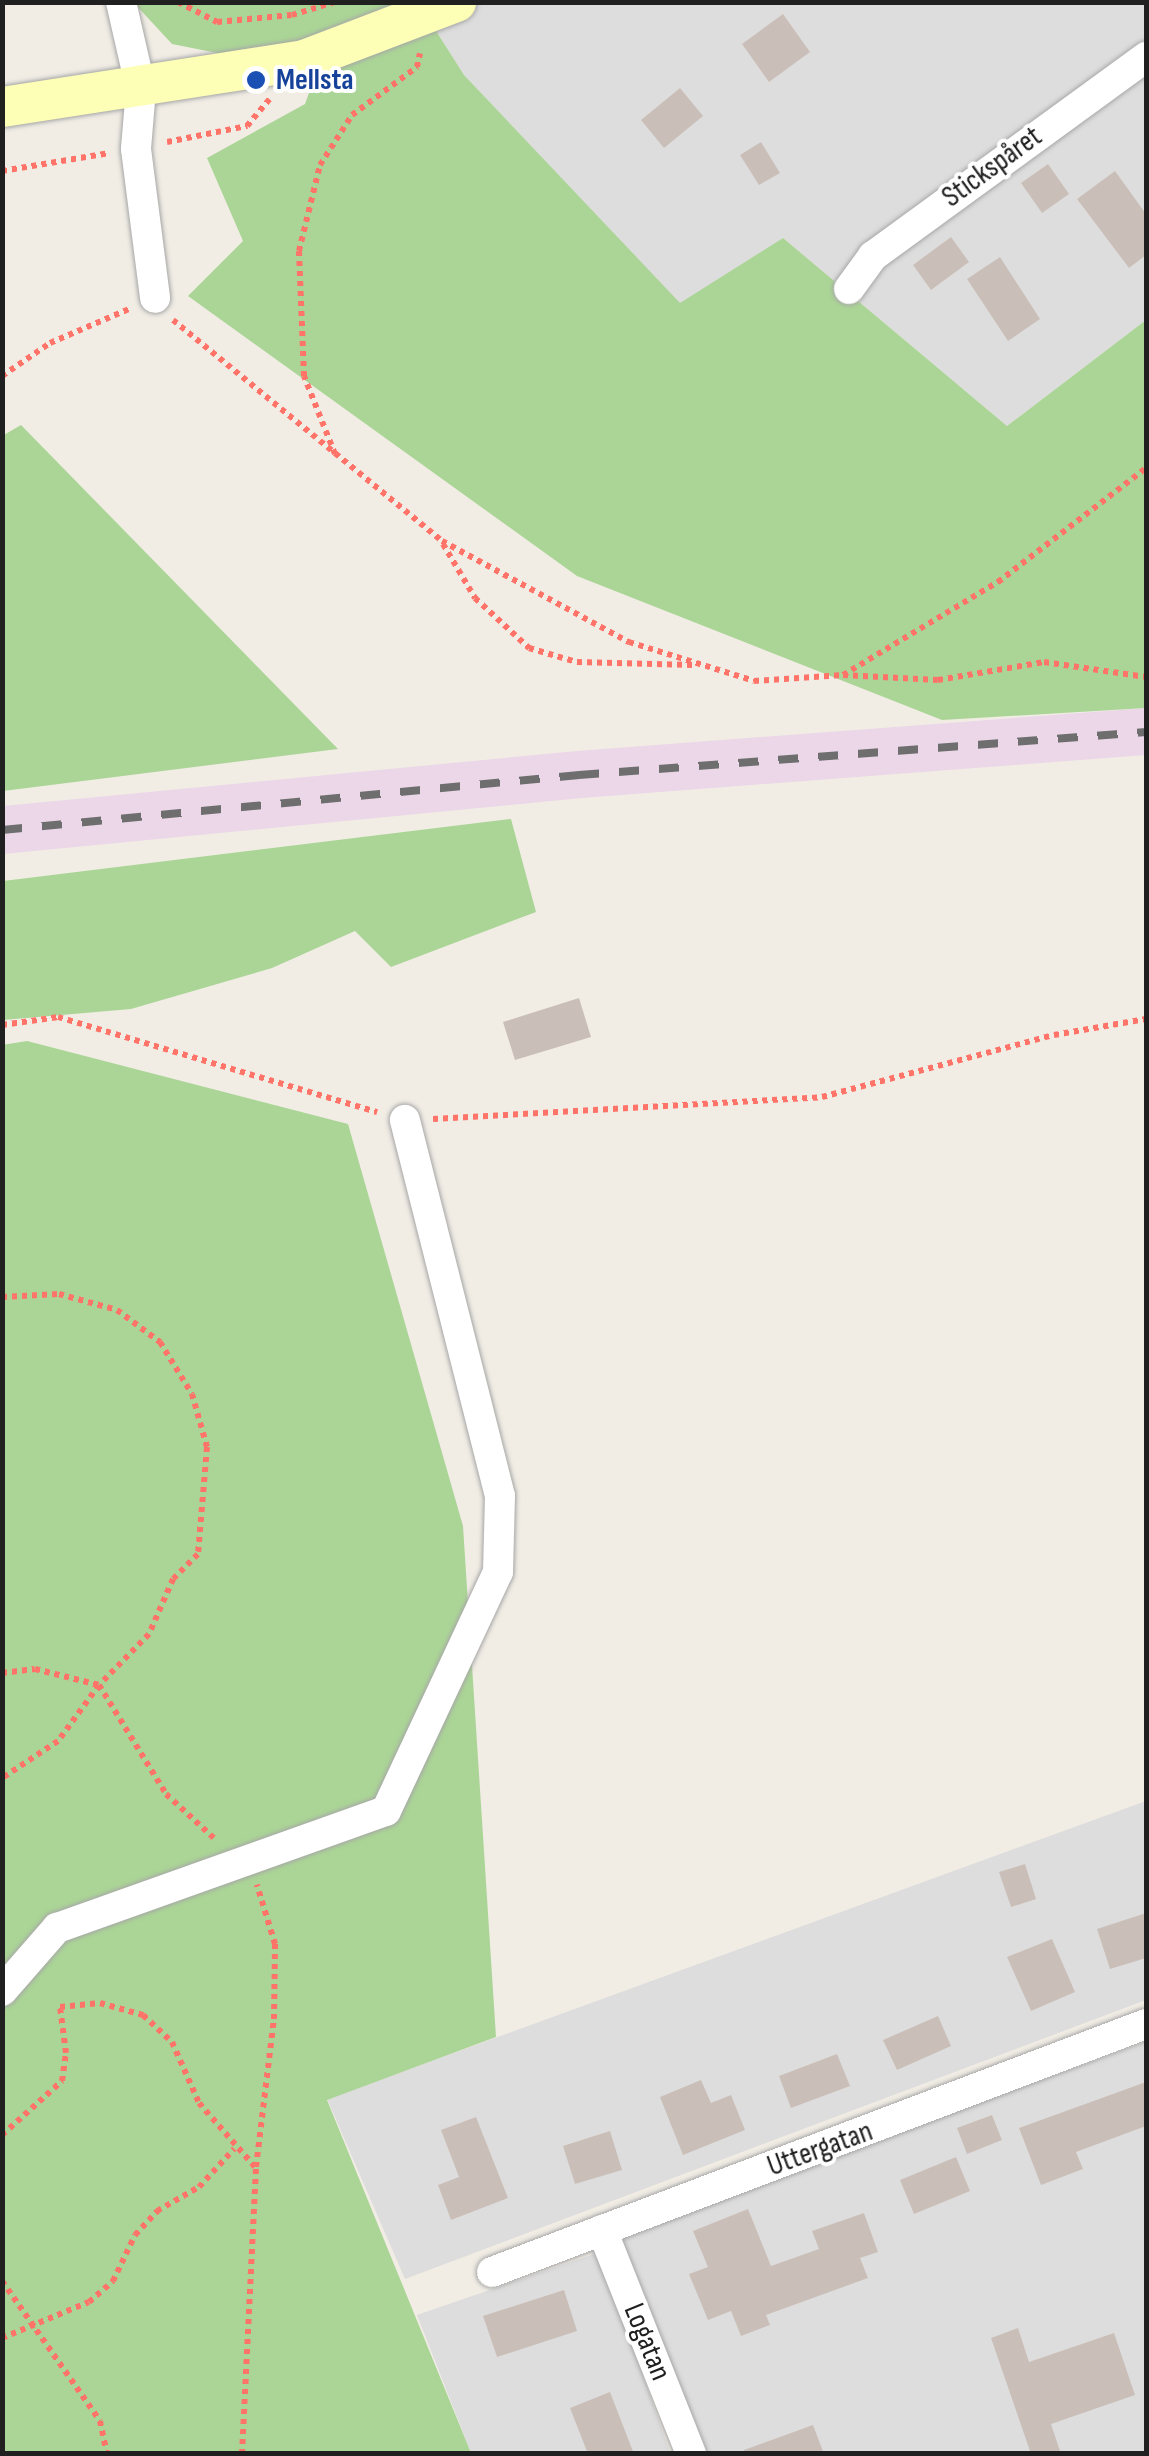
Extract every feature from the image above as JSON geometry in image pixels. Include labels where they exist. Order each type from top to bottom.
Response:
[{"type":"street","points":[[121,2],[141,89],[136,148],[156,298]]},
{"type":"street","points":[[2,111],[304,60],[441,9]]},
{"type":"street","name":"Stickspåret","points":[[849,289],[873,256],[1146,58]]},
{"type":"street","points":[[2,1991],[57,1928],[386,1811],[498,1572],[500,1496],[405,1120]]},
{"type":"street","name":"Uttergatan","points":[[492,2272],[1146,2024]]},
{"type":"street","name":"Logatan","points":[[602,2230],[691,2454]]},
{"type":"path","points":[[178,2],[218,22],[292,15],[335,2]]},
{"type":"path","points":[[338,458],[304,376],[298,251],[320,165],[352,115],[417,67],[441,9]]},
{"type":"path","points":[[2,376],[50,343],[156,298],[228,370],[442,541],[629,642],[754,681],[842,675],[938,680],[1044,662],[1146,677]]},
{"type":"path","points":[[842,675],[998,582],[1146,468]]},
{"type":"path","points":[[442,541],[475,598],[529,648],[577,662],[704,665]]},
{"type":"path","points":[[2,1025],[58,1017],[405,1120],[698,1109],[822,1097],[1054,1035],[1146,1019]]},
{"type":"path","points":[[2,1297],[60,1294],[116,1310],[160,1342],[192,1394],[208,1447],[198,1554],[172,1579],[149,1634],[98,1684],[58,1741],[2,1778]]},
{"type":"path","points":[[2,1673],[35,1668],[98,1684],[166,1794],[240,1863],[260,1889],[275,1944],[274,2019],[256,2167],[242,2454]]},
{"type":"path","points":[[2,2135],[62,2081],[66,2053],[60,2007],[100,2003],[144,2015],[172,2042],[199,2103],[234,2148],[256,2167]]},
{"type":"path","points":[[2,2338],[88,2302],[113,2282],[135,2235],[156,2211],[199,2187],[234,2148]]},
{"type":"path","points":[[2,2281],[100,2421],[108,2454]]},
{"type":"shaded area","points":[[456,2],[1146,3],[1146,320],[1007,426],[783,238],[680,304],[464,75],[426,15]]},
{"type":"shaded area","points":[[1146,708],[1146,755],[582,798],[3,854],[3,806],[577,751]]},
{"type":"shaded area","points":[[1146,1801],[1146,2000],[405,2279],[327,2099]]},
{"type":"shaded area","points":[[1146,2042],[1146,2453],[706,2453],[620,2233]]},
{"type":"shaded area","points":[[600,2252],[670,2453],[471,2453],[417,2315]]},
{"type":"green space","points":[[134,3],[456,3],[426,15],[464,75],[680,303],[783,238],[1007,426],[1146,320],[1146,708],[942,720],[577,576],[188,296],[243,241],[207,158],[305,104],[319,65],[267,63],[172,44]]},
{"type":"green space","points":[[21,425],[338,749],[3,791],[2,436]]},
{"type":"green space","points":[[511,819],[536,912],[391,967],[355,931],[272,968],[131,1009],[3,1020],[3,881]]},
{"type":"green space","points":[[27,1041],[348,1124],[463,1526],[496,2037],[327,2100],[471,2453],[3,2454],[2,1045]]},
{"type":"building","points":[[783,14],[810,52],[769,82],[742,44]]},
{"type":"building","points":[[680,88],[703,116],[664,148],[641,120]]},
{"type":"building","points":[[761,142],[780,173],[759,185],[740,155]]},
{"type":"building","points":[[1048,164],[1069,194],[1042,213],[1021,183]]},
{"type":"building","points":[[1115,171],[1146,214],[1146,255],[1129,268],[1077,199]]},
{"type":"building","points":[[951,237],[969,262],[931,290],[913,265]]},
{"type":"building","points":[[1000,257],[1040,319],[1008,341],[967,279]]},
{"type":"building","points":[[579,998],[591,1037],[515,1060],[503,1022]]},
{"type":"building","points":[[1025,1864],[1036,1899],[1011,1907],[999,1872]]},
{"type":"building","points":[[1146,1913],[1146,1958],[1110,1969],[1097,1929]]},
{"type":"building","points":[[1052,1939],[1075,1992],[1031,2011],[1007,1957]]},
{"type":"building","points":[[938,2016],[951,2046],[897,2070],[883,2040]]},
{"type":"building","points":[[837,2054],[850,2086],[791,2108],[779,2076]]},
{"type":"building","points":[[701,2080],[711,2103],[731,2095],[745,2130],[683,2155],[660,2097]]},
{"type":"building","points":[[1146,2082],[1146,2126],[1076,2152],[1083,2169],[1041,2185],[1019,2128]]},
{"type":"building","points":[[992,2115],[1002,2140],[967,2154],[957,2128]]},
{"type":"building","points":[[476,2117],[508,2198],[451,2220],[438,2185],[459,2177],[441,2130]]},
{"type":"building","points":[[610,2131],[622,2170],[575,2184],[563,2146]]},
{"type":"building","points":[[956,2157],[970,2191],[914,2214],[900,2180]]},
{"type":"building","points":[[748,2209],[771,2266],[819,2249],[812,2231],[864,2213],[878,2252],[860,2258],[868,2278],[766,2315],[770,2325],[741,2336],[731,2311],[708,2320],[689,2274],[708,2267],[693,2231]]},
{"type":"building","points":[[564,2290],[577,2331],[497,2357],[483,2316]]},
{"type":"building","points":[[1018,2328],[1029,2362],[1114,2333],[1135,2395],[1051,2424],[1061,2454],[1031,2454],[991,2338]]},
{"type":"building","points":[[610,2392],[634,2454],[588,2454],[570,2408]]},
{"type":"building","points":[[813,2425],[824,2454],[744,2454],[744,2450]]},
{"type":"railway","points":[[2,830],[579,775],[1146,732]]},
{"type":"place","name":"Mellsta","points":[[256,80]]}]
